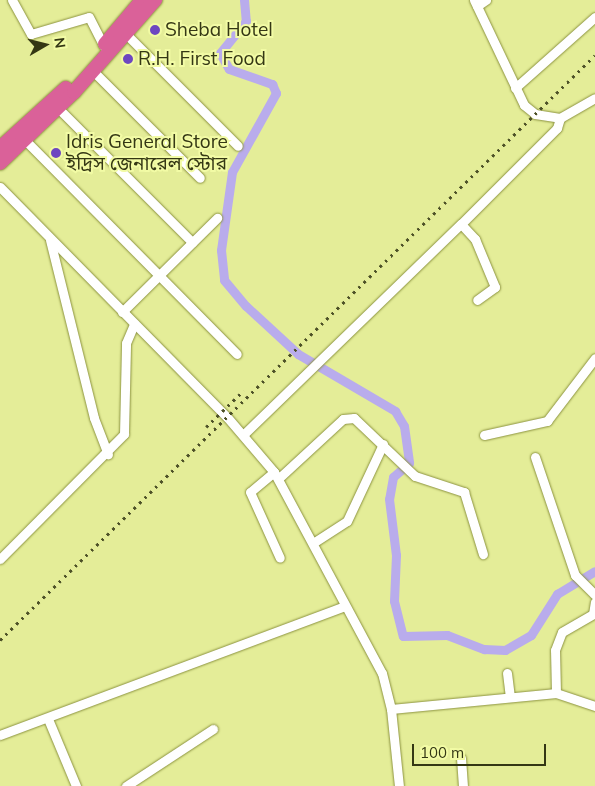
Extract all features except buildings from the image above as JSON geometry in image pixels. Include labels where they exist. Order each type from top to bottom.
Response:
[{"type":"highway","points":[[0,148],[104,46],[142,0]]},
{"type":"highway","points":[[0,163],[58,108],[155,0]]},
{"type":"street","points":[[12,0],[31,34],[89,17],[104,46]]},
{"type":"street","points":[[486,0],[476,3],[515,88],[535,114],[560,118],[595,98]]},
{"type":"street","points":[[515,88],[595,17]]},
{"type":"street","points":[[126,34],[238,146]]},
{"type":"street","points":[[93,71],[200,178]]},
{"type":"street","points":[[58,108],[192,242]]},
{"type":"street","points":[[244,434],[308,377],[321,361],[462,224],[557,128],[560,118]]},
{"type":"street","points":[[25,140],[237,354]]},
{"type":"street","points":[[0,187],[50,240],[244,434],[276,475],[382,673],[391,709],[399,786]]},
{"type":"street","points":[[122,312],[217,218]]},
{"type":"street","points":[[462,224],[475,239],[495,287],[477,300]]},
{"type":"street","points":[[50,240],[94,418],[108,454]]},
{"type":"street","points":[[0,559],[3,549],[108,454],[124,434],[126,343],[134,324]]},
{"type":"street","points":[[484,435],[547,421],[595,358]]},
{"type":"street","points":[[280,558],[250,492],[276,475],[348,416],[383,444],[415,476],[464,492],[483,554]]},
{"type":"street","points":[[313,543],[347,522],[383,444]]},
{"type":"street","points":[[535,457],[575,575],[595,595]]},
{"type":"street","points":[[556,693],[555,650],[562,632],[593,614],[595,602]]},
{"type":"street","points":[[0,735],[345,606]]},
{"type":"street","points":[[507,673],[510,697]]},
{"type":"street","points":[[391,709],[556,693],[595,706]]},
{"type":"street","points":[[48,718],[76,786]]},
{"type":"street","points":[[126,786],[214,729]]},
{"type":"street","points":[[461,758],[463,786]]},
{"type":"waterway","points":[[244,0],[246,21],[220,53],[229,69],[272,84],[276,93],[232,172],[221,250],[224,280],[246,306],[298,354],[395,411],[404,426],[409,463],[393,477],[389,499],[396,555],[394,601],[403,636],[447,635],[484,649],[505,650],[531,635],[557,594],[595,571]]},
{"type":"railway","points":[[0,640],[595,55]]},
{"type":"railway","points":[[206,427],[243,391]]},
{"type":"place","name":"Sheba Hotel","points":[[155,30]]},
{"type":"place","name":"R.H. First Food","points":[[128,59]]},
{"type":"place","name":"Idris General Store ইদ্রিস জেনারেল স্টোর","points":[[56,153]]}]
